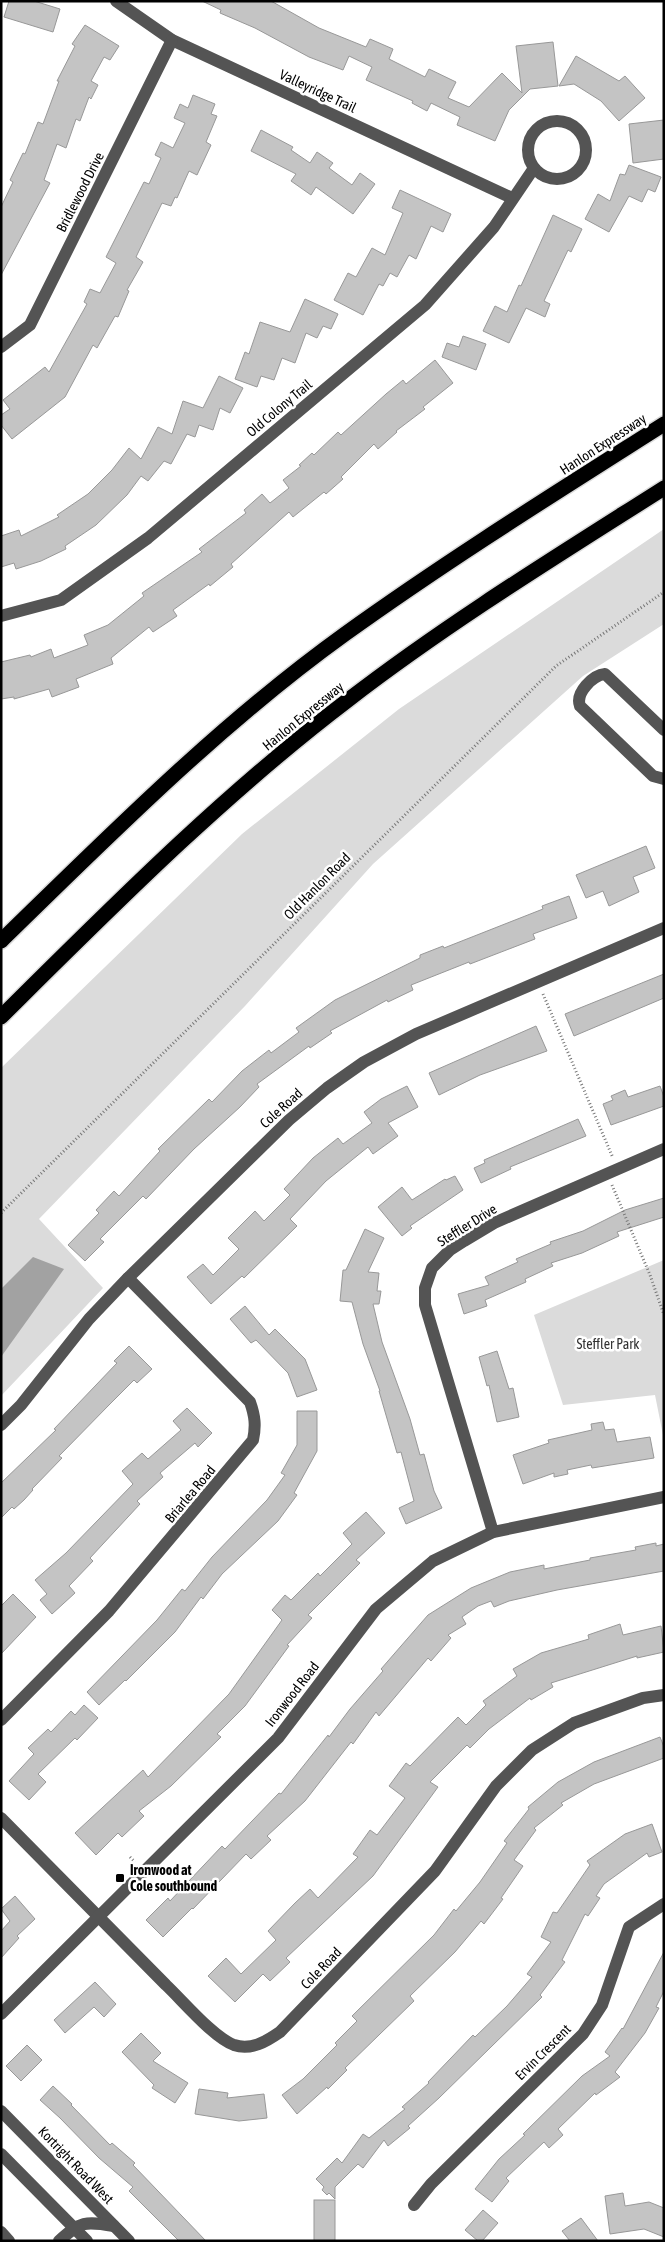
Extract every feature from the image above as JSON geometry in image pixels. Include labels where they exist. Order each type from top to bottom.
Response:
[{"type":"highway","name":"Hanlon Expressway","points":[[1,942],[163,784],[274,689],[344,634],[442,567],[664,424]]},
{"type":"highway","name":"Hanlon Expressway","points":[[1,1018],[104,915],[226,800],[348,700],[473,611],[664,488]]},
{"type":"street","name":"Valleyridge Trail","points":[[116,1],[172,40],[512,198]]},
{"type":"street","name":"Bridlewood Drive","points":[[1,347],[30,325],[172,40]]},
{"type":"street","points":[[556,121],[566,122],[576,128],[583,136],[586,146],[585,161],[575,174],[566,178],[550,179],[541,175],[534,168],[528,150],[530,140],[539,127],[556,121]]},
{"type":"street","name":"Old Colony Trail","points":[[1,616],[60,600],[148,538],[425,304],[494,227],[534,168]]},
{"type":"street","points":[[664,730],[605,674],[598,675],[580,693],[580,706],[653,776],[664,779]]},
{"type":"street","name":"Cole Road","points":[[1,1425],[21,1405],[89,1319],[128,1278],[289,1120],[327,1088],[364,1062],[416,1034],[664,928]]},
{"type":"street","name":"Steffler Drive","points":[[493,1532],[425,1305],[428,1278],[439,1260],[494,1223],[664,1149]]},
{"type":"street","name":"Briarlea Road","points":[[1,1720],[109,1611],[253,1440],[256,1428],[255,1415],[250,1402],[128,1278]]},
{"type":"street","name":"Ironwood Road","points":[[1,2014],[278,1738],[376,1609],[433,1561],[493,1532],[664,1497]]},
{"type":"street","name":"Cole Road","points":[[1,1818],[98,1917],[222,2037],[235,2045],[250,2046],[264,2043],[280,2032],[417,1892],[453,1849],[496,1786],[532,1750],[574,1723],[643,1698],[664,1695]]},
{"type":"street","name":"Ervin Crescent","points":[[414,2205],[431,2184],[583,2034],[602,2005],[629,1927],[664,1904]]},
{"type":"street","name":"Kortright Road West","points":[[1,2111],[129,2241]]},
{"type":"street","points":[[1,2154],[87,2241]]},
{"type":"street","points":[[59,2241],[74,2228],[90,2222],[114,2226]]},
{"type":"street","points":[[1,2232],[9,2241]]},
{"type":"path","name":"Old Hanlon Road","points":[[1,1213],[556,666],[664,592]]},
{"type":"path","points":[[538,982],[612,1170],[664,1315]]},
{"type":"path","points":[[130,1856],[136,1862]]},
{"type":"green space","points":[[664,529],[664,624],[583,676],[373,864],[245,1006],[39,1219],[103,1288],[1,1396],[1,1068],[242,834],[399,709]]},
{"type":"green space","name":"Steffler Park","points":[[664,1260],[664,1440],[655,1395],[563,1405],[534,1315]]},
{"type":"shaded area","points":[[33,1257],[64,1269],[1,1357],[1,1289]]},
{"type":"building","points":[[9,1],[34,1],[60,9],[53,32],[4,17]]},
{"type":"building","points":[[202,1],[271,1],[319,28],[366,47],[370,39],[393,49],[389,59],[425,77],[429,69],[456,82],[448,98],[469,107],[502,73],[522,93],[516,46],[553,42],[558,86],[530,89],[509,110],[495,141],[457,125],[460,117],[431,103],[427,111],[412,103],[413,101],[366,80],[372,67],[349,56],[343,70],[309,57],[255,28],[220,13],[221,10]]},
{"type":"building","points":[[85,25],[119,46],[110,60],[104,57],[91,81],[98,85],[91,99],[89,97],[80,121],[76,119],[66,148],[57,144],[44,180],[50,183],[1,275],[1,207],[13,182],[10,180],[23,153],[25,154],[38,122],[43,124],[59,81],[57,81],[75,46],[72,44]]},
{"type":"building","points":[[576,56],[619,81],[625,76],[645,98],[619,121],[601,101],[574,84],[559,86]]},
{"type":"building","points":[[193,95],[215,104],[211,114],[217,116],[206,142],[211,145],[197,175],[189,171],[177,198],[175,197],[171,206],[162,203],[136,257],[143,262],[127,290],[129,291],[118,317],[115,316],[97,348],[93,345],[65,397],[12,439],[1,425],[1,415],[10,409],[3,400],[45,367],[49,372],[87,304],[84,302],[90,289],[100,293],[116,263],[106,257],[144,182],[149,184],[161,158],[155,155],[161,142],[173,148],[185,123],[174,118],[180,104],[188,108]]},
{"type":"building","points":[[664,120],[664,159],[633,163],[629,124]]},
{"type":"building","points":[[261,130],[293,147],[291,150],[310,163],[317,152],[333,163],[329,168],[352,185],[360,173],[375,184],[353,214],[316,187],[311,195],[291,181],[296,174],[251,151]]},
{"type":"building","points":[[629,165],[661,177],[655,192],[648,189],[642,202],[629,196],[609,232],[585,219],[598,194],[610,201],[620,174],[625,175]]},
{"type":"building","points":[[400,190],[451,214],[443,232],[431,226],[416,259],[409,255],[397,277],[390,273],[383,286],[379,284],[363,315],[334,300],[348,273],[356,277],[372,248],[385,255],[403,213],[392,208]]},
{"type":"building","points":[[553,215],[582,229],[571,252],[568,250],[544,301],[550,304],[545,317],[526,308],[509,343],[483,331],[495,306],[507,312],[519,285],[521,286]]},
{"type":"building","points":[[305,299],[338,314],[331,329],[323,326],[317,338],[306,333],[295,363],[282,358],[274,380],[261,376],[257,387],[235,379],[245,352],[249,354],[260,322],[290,332]]},
{"type":"building","points":[[463,336],[486,344],[476,370],[442,357],[447,343],[459,347]]},
{"type":"building","points":[[435,360],[453,383],[423,407],[425,409],[396,431],[378,449],[374,444],[341,477],[343,479],[326,494],[324,492],[293,517],[289,512],[231,564],[233,567],[210,586],[209,584],[173,610],[177,616],[153,632],[149,627],[111,658],[113,664],[76,679],[79,687],[52,697],[49,689],[14,699],[14,697],[1,699],[1,662],[30,655],[31,657],[51,649],[54,658],[88,645],[84,635],[108,625],[144,596],[142,593],[202,552],[199,549],[246,513],[244,510],[262,494],[270,503],[289,488],[283,480],[301,466],[299,465],[312,453],[314,455],[338,432],[341,435],[403,380],[406,384]]},
{"type":"building","points":[[219,376],[243,388],[230,413],[220,408],[213,430],[199,425],[195,437],[187,434],[171,464],[164,461],[148,481],[141,476],[127,495],[96,525],[65,546],[66,549],[41,561],[16,569],[14,563],[1,567],[1,536],[19,530],[21,536],[59,517],[57,515],[88,494],[112,470],[129,448],[141,459],[158,427],[172,434],[183,401],[203,408]]},
{"type":"building","points":[[646,846],[655,868],[633,877],[639,892],[609,906],[603,891],[586,898],[576,875]]},
{"type":"building","points":[[569,896],[577,918],[533,934],[535,939],[411,985],[413,990],[388,1002],[387,1000],[330,1031],[332,1033],[310,1048],[309,1046],[257,1084],[259,1087],[240,1107],[194,1149],[146,1199],[143,1196],[100,1239],[104,1242],[85,1261],[68,1245],[99,1213],[96,1210],[114,1191],[119,1196],[160,1151],[158,1149],[209,1099],[212,1102],[242,1071],[269,1050],[271,1053],[299,1032],[296,1028],[335,1000],[420,958],[420,955],[443,946],[444,948],[543,909],[542,906]]},
{"type":"building","points":[[664,974],[664,998],[574,1036],[565,1014]]},
{"type":"building","points":[[536,1026],[547,1051],[480,1075],[439,1095],[429,1073]]},
{"type":"building","points":[[407,1086],[418,1107],[388,1123],[398,1136],[373,1154],[368,1147],[326,1181],[290,1219],[297,1226],[244,1278],[242,1276],[211,1304],[187,1277],[203,1264],[213,1275],[239,1249],[228,1238],[255,1211],[264,1221],[290,1195],[284,1189],[313,1158],[338,1138],[343,1144],[372,1123],[364,1112],[381,1099]]},
{"type":"building","points":[[660,1086],[664,1097],[664,1106],[611,1125],[603,1104],[613,1100],[611,1096],[625,1090],[628,1097]]},
{"type":"building","points":[[578,1119],[586,1136],[510,1167],[511,1169],[481,1183],[474,1168],[485,1163],[484,1160]]},
{"type":"building","points":[[455,1176],[463,1190],[410,1226],[412,1228],[402,1236],[378,1207],[402,1187],[412,1200],[445,1179]]},
{"type":"building","points":[[664,1198],[664,1217],[617,1232],[619,1236],[582,1253],[551,1263],[553,1266],[525,1279],[526,1282],[485,1300],[487,1306],[464,1314],[458,1294],[489,1285],[485,1277],[518,1262],[516,1259],[551,1244],[550,1242],[583,1231],[625,1210]]},
{"type":"building","points":[[365,1229],[384,1238],[368,1272],[379,1273],[377,1291],[381,1291],[379,1304],[373,1304],[382,1342],[410,1419],[420,1455],[424,1454],[434,1491],[442,1508],[406,1524],[399,1508],[414,1501],[401,1452],[397,1453],[352,1302],[340,1301],[343,1270],[346,1270]]},
{"type":"building","points":[[245,1306],[269,1335],[275,1329],[305,1359],[317,1390],[297,1397],[288,1373],[256,1340],[251,1343],[230,1319]]},
{"type":"building","points":[[129,1346],[152,1369],[137,1383],[134,1380],[59,1456],[62,1458],[24,1500],[14,1509],[12,1507],[1,1518],[1,1483],[56,1430],[54,1429],[117,1363],[114,1361]]},
{"type":"building","points":[[497,1351],[509,1389],[513,1388],[519,1417],[497,1422],[489,1385],[487,1386],[479,1357]]},
{"type":"building","points":[[187,1408],[212,1433],[198,1447],[195,1443],[160,1473],[163,1477],[137,1501],[140,1504],[90,1558],[93,1561],[69,1586],[75,1593],[52,1614],[40,1600],[47,1594],[35,1580],[66,1553],[133,1484],[122,1471],[142,1453],[148,1459],[181,1430],[173,1421]]},
{"type":"building","points":[[297,1411],[317,1411],[317,1451],[294,1493],[297,1495],[278,1521],[222,1574],[203,1599],[201,1597],[175,1632],[99,1705],[87,1692],[157,1620],[182,1589],[185,1591],[212,1557],[267,1500],[285,1475],[281,1473],[297,1445]]},
{"type":"building","points":[[603,1422],[605,1430],[614,1429],[617,1442],[650,1437],[654,1458],[592,1468],[591,1465],[567,1470],[568,1474],[554,1477],[554,1473],[523,1484],[513,1455],[549,1443],[548,1440],[592,1430],[591,1424]]},
{"type":"building","points":[[366,1512],[385,1533],[356,1560],[360,1563],[308,1615],[312,1618],[287,1645],[289,1646],[245,1706],[217,1734],[221,1737],[171,1786],[139,1811],[144,1816],[122,1837],[118,1833],[96,1855],[75,1833],[143,1770],[148,1777],[229,1694],[282,1620],[272,1610],[285,1595],[291,1600],[318,1573],[320,1576],[352,1544],[343,1533]]},
{"type":"building","points":[[656,1543],[656,1546],[664,1544],[664,1571],[557,1590],[509,1601],[494,1607],[491,1601],[478,1606],[462,1617],[466,1624],[448,1635],[451,1638],[431,1661],[428,1658],[379,1716],[376,1712],[353,1744],[351,1742],[305,1801],[267,1836],[271,1840],[251,1859],[246,1854],[163,1937],[146,1920],[168,1898],[170,1901],[222,1846],[225,1849],[279,1793],[281,1794],[383,1671],[381,1669],[428,1615],[471,1588],[510,1572],[544,1565],[544,1569],[590,1560],[590,1558],[636,1550],[635,1547]]},
{"type":"building","points":[[13,1594],[36,1617],[1,1654],[1,1606]]},
{"type":"building","points":[[620,1624],[623,1635],[661,1626],[664,1652],[637,1658],[637,1656],[551,1683],[553,1687],[531,1700],[530,1698],[489,1729],[470,1748],[467,1745],[430,1782],[438,1787],[373,1876],[286,1958],[290,1962],[270,1981],[263,1974],[235,2002],[208,1976],[226,1958],[241,1974],[276,1940],[268,1931],[295,1903],[310,1889],[318,1898],[358,1857],[353,1854],[370,1830],[377,1835],[405,1798],[389,1786],[406,1763],[410,1766],[458,1717],[466,1725],[486,1705],[483,1701],[517,1676],[513,1669],[541,1653],[589,1639],[588,1635]]},
{"type":"building","points":[[84,1705],[98,1718],[77,1740],[75,1738],[38,1774],[46,1782],[29,1800],[9,1781],[34,1754],[28,1748],[48,1729],[51,1732],[71,1711],[75,1715]]},
{"type":"building","points":[[660,1737],[664,1747],[664,1758],[594,1784],[561,1803],[563,1805],[534,1828],[536,1830],[514,1860],[523,1866],[501,1898],[503,1899],[484,1924],[481,1921],[455,1952],[410,1996],[414,2001],[345,2068],[347,2070],[328,2089],[327,2087],[297,2114],[282,2095],[303,2079],[337,2045],[335,2043],[357,2021],[352,2016],[434,1935],[454,1909],[456,1911],[480,1882],[507,1843],[504,1841],[529,1809],[528,1807],[558,1782],[594,1762]]},
{"type":"building","points":[[652,1824],[662,1852],[649,1857],[647,1853],[604,1884],[596,1896],[600,1898],[588,1916],[585,1914],[562,1960],[565,1962],[540,1995],[542,1997],[408,2126],[410,2128],[388,2146],[384,2140],[363,2168],[358,2164],[335,2187],[335,2199],[329,2193],[327,2195],[322,2190],[324,2187],[316,2179],[337,2158],[342,2163],[363,2134],[369,2138],[405,2109],[402,2107],[429,2083],[473,2035],[475,2037],[507,2006],[532,1977],[527,1974],[551,1942],[541,1937],[553,1912],[557,1913],[590,1865],[587,1861],[625,1834]]},
{"type":"building","points":[[15,1896],[35,1919],[17,1936],[19,1938],[1,1958],[1,1931],[10,1921],[1,1909]]},
{"type":"building","points":[[664,1952],[664,1991],[656,2007],[659,2008],[645,2033],[615,2072],[620,2077],[596,2095],[595,2093],[558,2129],[563,2135],[549,2148],[544,2142],[506,2178],[509,2181],[492,2202],[475,2189],[499,2159],[525,2135],[523,2134],[582,2076],[610,2056],[605,2052],[623,2029]]},
{"type":"building","points":[[95,1982],[116,2004],[104,2017],[94,2007],[65,2033],[54,2020]]},
{"type":"building","points":[[141,2033],[161,2053],[153,2061],[188,2083],[175,2103],[152,2088],[154,2085],[122,2052]]},
{"type":"building","points":[[27,2045],[42,2060],[21,2081],[6,2066]]},
{"type":"building","points":[[53,2086],[110,2145],[112,2143],[135,2163],[133,2165],[206,2241],[179,2241],[129,2191],[133,2187],[99,2158],[40,2100]]},
{"type":"building","points":[[199,2089],[228,2093],[227,2098],[264,2094],[267,2118],[239,2121],[195,2114]]},
{"type":"building","points":[[623,2193],[625,2206],[649,2202],[664,2208],[664,2237],[644,2229],[610,2234],[605,2196]]},
{"type":"building","points":[[314,2200],[335,2200],[335,2241],[314,2241]]},
{"type":"building","points":[[483,2210],[498,2223],[482,2241],[478,2241],[465,2230]]},
{"type":"building","points":[[581,2218],[598,2241],[570,2241],[562,2231]]},
{"type":"place","name":"Ironwood at Cole southbound","points":[[120,1878]]}]
